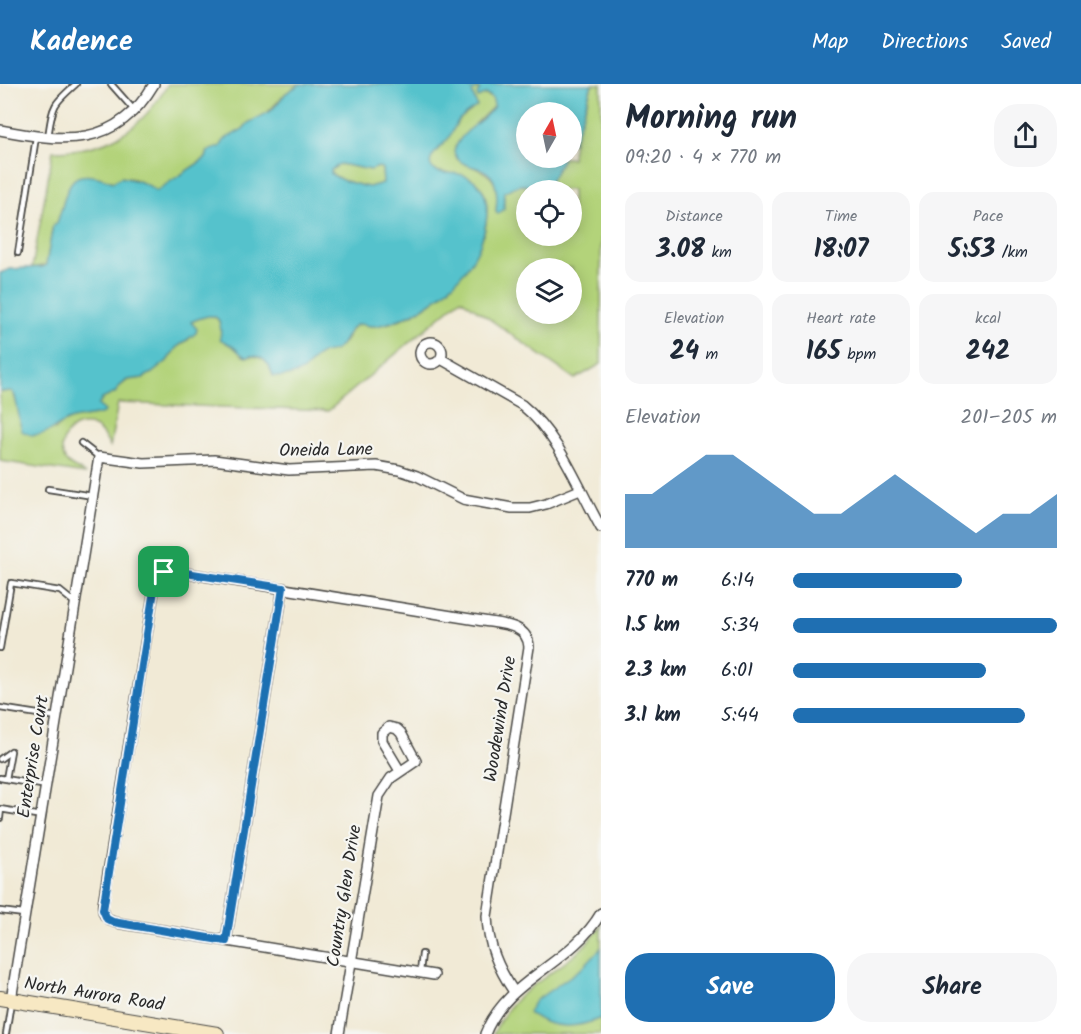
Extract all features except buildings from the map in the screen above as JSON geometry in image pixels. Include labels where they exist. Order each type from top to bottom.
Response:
[{"type":"main road","name":"North Aurora Road","points":[[6,999],[217,1034]]},
{"type":"street","points":[[0,130],[36,137],[68,139],[95,134],[122,120],[134,110],[152,88]]},
{"type":"street","points":[[441,359],[522,405],[533,414],[553,439],[601,528]]},
{"type":"street","name":"Oneida Lane","points":[[99,457],[143,463],[214,460],[289,470],[357,465],[384,466],[417,476],[463,499],[512,508],[530,508],[546,504],[580,490]]},
{"type":"street","name":"Enterprise Court","points":[[6,999],[25,914],[42,816],[99,457]]},
{"type":"street","name":"Woodewind Drive","points":[[226,941],[113,922],[105,916],[103,904],[156,579],[162,573],[173,571],[511,626],[524,632],[527,638],[528,655],[487,916],[488,935],[495,959],[514,992]]},
{"type":"street","points":[[283,588],[226,941],[434,975]]},
{"type":"street","name":"Country Glen Drive","points":[[339,1034],[376,804],[382,789],[391,778],[416,761],[401,733],[389,727],[382,733],[382,741],[400,771]]},
{"type":"street","points":[[485,1034],[494,1015],[514,992],[579,943],[601,913]]},
{"type":"lane","points":[[48,138],[52,108],[76,84]]},
{"type":"lane","points":[[111,84],[134,110]]},
{"type":"lane","points":[[18,253],[36,137]]},
{"type":"lane","points":[[81,443],[99,457]]},
{"type":"lane","points":[[48,489],[93,496]]},
{"type":"lane","points":[[0,648],[11,583],[60,591],[76,604]]},
{"type":"lane","points":[[0,708],[58,717]]},
{"type":"lane","points":[[0,759],[11,751],[6,779]]},
{"type":"lane","points":[[0,778],[47,786]]},
{"type":"lane","points":[[0,818],[1,809],[42,816]]},
{"type":"lane","points":[[0,911],[25,914]]},
{"type":"lane","points":[[419,973],[422,954]]},
{"type":"lane","points":[[6,999],[6,1034]]},
{"type":"green space","points":[[168,84],[300,84],[286,93],[264,116],[248,123],[220,147],[208,151],[206,158],[157,191],[134,179],[121,177],[114,182],[86,175],[78,177],[72,182],[57,223],[53,225],[46,265],[32,268],[53,151],[90,147],[121,135],[147,114]]},
{"type":"green space","points":[[592,84],[601,84],[601,364],[575,379],[461,299],[328,411],[118,403],[110,447],[101,432],[88,425],[74,428],[64,439],[62,446],[66,461],[85,474],[0,461],[0,392],[13,391],[20,415],[20,425],[55,430],[74,418],[97,415],[98,405],[102,399],[115,393],[128,380],[143,378],[167,361],[176,348],[189,339],[193,326],[191,322],[198,319],[209,316],[217,319],[220,323],[221,339],[243,356],[263,359],[270,366],[305,369],[316,356],[343,343],[356,325],[374,326],[390,323],[434,301],[468,265],[485,230],[487,209],[484,194],[478,184],[469,178],[433,170],[430,165],[433,154],[447,139],[459,120],[473,108],[475,99],[471,92],[477,88],[479,92],[493,98],[494,106],[455,147],[457,159],[483,172],[494,181],[497,198],[496,211],[503,209],[504,192],[516,186],[516,246],[582,246],[582,180],[550,180],[557,168],[582,168],[582,118]]},
{"type":"green space","points":[[340,164],[371,170],[382,168],[383,183],[369,187],[342,180],[331,174],[331,170]]},
{"type":"green space","points":[[601,925],[601,1034],[493,1034],[516,1000],[574,955]]},
{"type":"water","points":[[300,84],[465,84],[470,89],[480,84],[592,84],[582,117],[582,102],[516,102],[516,168],[558,168],[551,180],[516,180],[516,186],[504,192],[504,209],[498,214],[494,180],[481,169],[459,160],[454,152],[461,138],[494,106],[492,98],[486,94],[478,98],[477,94],[480,90],[478,88],[472,92],[477,106],[459,120],[449,138],[430,162],[433,169],[469,177],[482,189],[487,205],[484,232],[471,263],[460,277],[448,289],[419,310],[380,325],[356,325],[337,349],[318,355],[300,372],[282,377],[273,376],[269,366],[262,358],[244,356],[220,339],[221,330],[218,319],[205,317],[191,322],[197,329],[196,333],[176,348],[167,361],[152,373],[143,378],[127,380],[115,393],[102,399],[98,405],[105,411],[103,413],[64,422],[41,434],[35,435],[22,431],[15,396],[12,391],[0,392],[0,273],[10,269],[46,265],[53,225],[57,223],[68,189],[78,177],[86,175],[113,182],[121,177],[144,183],[156,191],[206,158],[208,151],[220,147],[225,139],[243,129],[248,123],[271,111],[286,93]],"holes":[[[340,164],[371,170],[382,168],[383,183],[369,187],[342,180],[331,174],[331,170]]]},
{"type":"water","points":[[601,948],[601,1018],[581,1025],[561,1026],[545,1022],[529,1014],[535,1001],[582,968]]},
{"type":"route","points":[[173,571],[283,588],[226,941],[113,922],[107,919],[103,910],[155,584],[158,576],[164,572],[173,571]]}]
